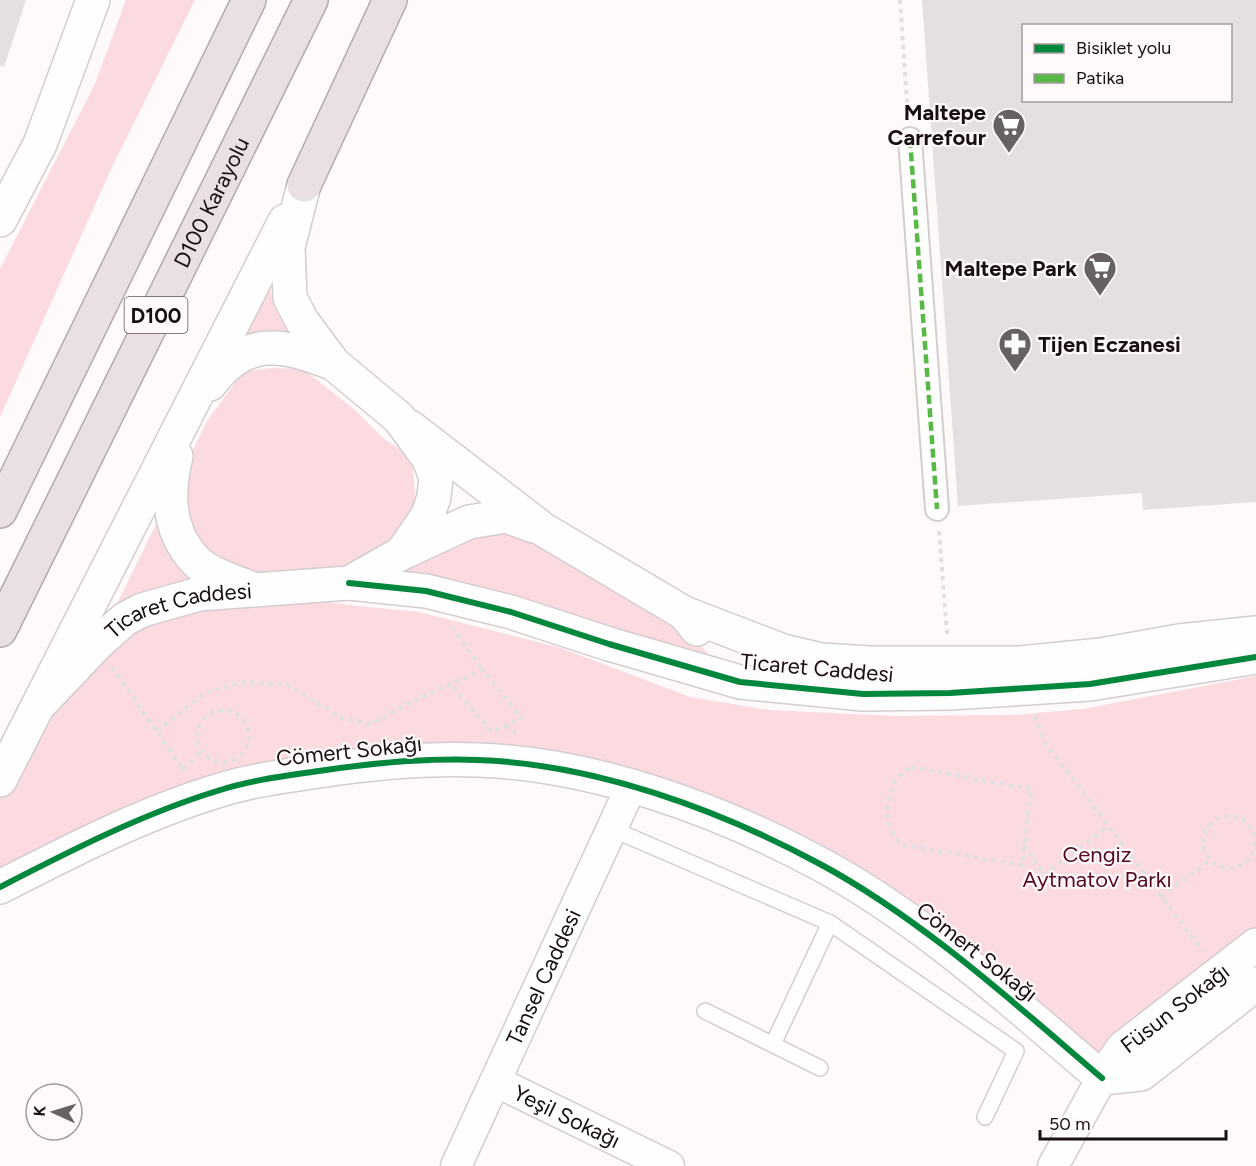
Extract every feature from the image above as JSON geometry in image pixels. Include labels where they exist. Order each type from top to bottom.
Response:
[{"type":"highway","name":"D100","points":[[0,511],[249,0]]},
{"type":"highway","name":"D100 Karayolu","points":[[0,630],[310,0]]},
{"type":"highway","points":[[304,185],[390,0]]},
{"type":"street","points":[[0,220],[40,144],[93,0]]},
{"type":"street","points":[[910,139],[937,509]]},
{"type":"street","points":[[0,780],[304,185]]},
{"type":"street","name":"Ticaret Caddesi","points":[[304,185],[288,247],[290,298],[302,321],[334,364],[399,418],[544,530],[684,613],[783,651],[821,660],[950,664],[1020,663],[1256,633]]},
{"type":"street","points":[[257,591],[196,561],[175,528],[169,493],[185,417],[224,365],[248,352],[271,347],[298,350],[334,364]]},
{"type":"street","name":"Ticaret Caddesi","points":[[399,418],[429,459],[436,478],[434,497],[428,514],[402,553]]},
{"type":"street","name":"Ticaret Caddesi","points":[[349,584],[402,553],[469,522],[506,516],[544,530]]},
{"type":"street","name":"Ticaret Caddesi","points":[[39,705],[96,644],[125,619],[159,604],[199,594],[349,584],[426,591],[511,612],[740,682],[863,694],[950,693],[1090,684],[1256,657]]},
{"type":"street","name":"Ticaret Caddesi","points":[[684,613],[740,682]]},
{"type":"street","name":"Cömert Sokağı","points":[[0,887],[82,845],[179,803],[263,779],[388,762],[478,760],[548,768],[631,787],[704,809],[820,864],[906,919],[1026,1013],[1101,1078]]},
{"type":"street","name":"Tansel Caddesi","points":[[456,1166],[631,787]]},
{"type":"street","name":"Füsun Sokağı","points":[[1053,1166],[1101,1078],[1123,1048],[1256,945]]},
{"type":"street","name":"Füsun Sokağı","points":[[1101,1078],[1141,1074],[1256,984]]},
{"type":"street","name":"Yeşil Sokağı","points":[[495,1081],[669,1166]]},
{"type":"lane","points":[[612,830],[830,923],[1016,1051],[985,1117]]},
{"type":"lane","points":[[773,1044],[830,923]]},
{"type":"lane","points":[[705,1011],[820,1068]]},
{"type":"path","points":[[900,0],[910,139]]},
{"type":"path","points":[[937,509],[950,664]]},
{"type":"path","points":[[426,591],[483,670],[522,718],[492,732],[451,684]]},
{"type":"path","points":[[96,644],[183,769]]},
{"type":"path","points":[[157,731],[205,693],[245,682],[288,685],[342,718],[371,724],[483,670]]},
{"type":"path","points":[[1025,689],[1044,741],[1220,973]]},
{"type":"path","points":[[215,709],[231,710],[243,718],[250,737],[245,750],[238,758],[223,763],[211,760],[201,752],[198,747],[197,725],[206,714],[215,709]]},
{"type":"path","points":[[175,777],[201,752]]},
{"type":"path","points":[[1023,844],[1022,865],[902,845],[893,835],[886,811],[895,780],[912,767],[1031,789],[1023,844],[1044,874],[1108,826]]},
{"type":"path","points":[[1219,816],[1240,817],[1252,828],[1252,857],[1241,868],[1221,869],[1211,860],[1202,852],[1205,827],[1219,816]]},
{"type":"path","points":[[1161,897],[1211,860]]},
{"type":"green space","points":[[126,0],[195,0],[111,169],[0,417],[0,269],[94,86]]},
{"type":"green space","points":[[268,267],[273,300],[280,318],[302,343],[225,354]]},
{"type":"green space","points":[[272,368],[303,369],[355,410],[384,439],[400,449],[413,468],[416,506],[402,532],[377,552],[323,573],[260,576],[219,562],[183,526],[188,460],[207,421],[243,372]]},
{"type":"green space","points":[[157,522],[171,557],[193,581],[116,606]]},
{"type":"green space","points":[[482,530],[528,536],[583,572],[680,622],[717,664],[398,577],[415,560]]},
{"type":"green space","name":"Cengiz Aytmatov Parkı","points":[[257,591],[348,605],[419,612],[561,648],[690,697],[769,710],[896,716],[1012,715],[1083,709],[1256,676],[1256,945],[1102,1078],[821,864],[551,764],[285,776],[0,887],[0,780],[39,705],[146,612]]},
{"type":"building","points":[[0,0],[26,0],[4,67],[0,66]]},
{"type":"building","name":"Maltepe Park","points":[[922,0],[1256,0],[1256,502],[1143,510],[1142,493],[958,506]]},
{"type":"marked path","points":[[910,139],[937,509]]},
{"type":"cycle path","points":[[349,583],[426,591],[511,612],[609,644],[740,682],[863,694],[950,693],[1090,684],[1256,657]]},
{"type":"cycle path","points":[[0,887],[134,822],[189,800],[255,781],[359,766],[438,760],[522,763],[566,770],[610,780],[698,808],[740,825],[820,864],[858,886],[931,936],[1102,1078]]},
{"type":"place","name":"Maltepe Carrefour","points":[[1009,154]]},
{"type":"place","name":"Maltepe Park","points":[[1100,297]]},
{"type":"place","name":"Tijen Eczanesi","points":[[1015,373]]}]
